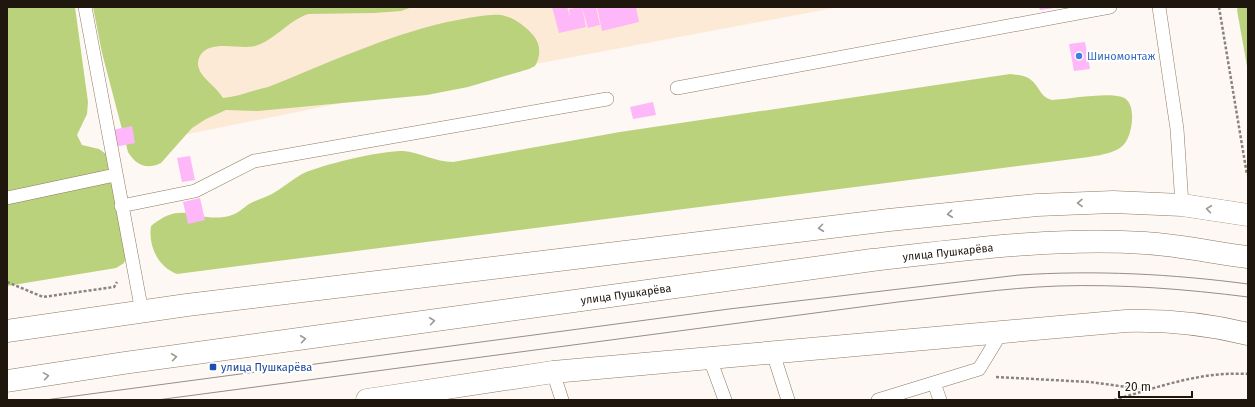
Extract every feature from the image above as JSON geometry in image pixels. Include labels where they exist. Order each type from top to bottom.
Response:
[{"type":"main road","points":[[7,331],[142,312],[889,220],[1037,205],[1113,202],[1182,205],[1248,215]]},
{"type":"main road","name":"улица Пушкарёва","points":[[7,381],[124,363],[872,260],[991,247],[1080,243],[1146,243],[1248,257]]},
{"type":"main road","points":[[367,400],[416,396],[553,372],[1126,321],[1161,320],[1218,327],[1248,334]]},
{"type":"lane","points":[[85,7],[115,176],[142,312]]},
{"type":"lane","points":[[677,88],[1110,7]]},
{"type":"lane","points":[[1159,7],[1176,129],[1182,205]]},
{"type":"lane","points":[[121,206],[195,191],[254,161],[607,99]]},
{"type":"lane","points":[[7,198],[115,176]]},
{"type":"lane","points":[[878,400],[979,369],[1001,333]]},
{"type":"lane","points":[[773,353],[788,400]]},
{"type":"lane","points":[[710,359],[725,400]]},
{"type":"lane","points":[[553,372],[562,400]]},
{"type":"lane","points":[[934,382],[940,400]]},
{"type":"path","points":[[1219,7],[1247,175]]},
{"type":"path","points":[[7,282],[43,296],[114,287],[132,262]]},
{"type":"path","points":[[979,369],[989,376],[1090,382],[1149,390]]},
{"type":"path","points":[[1114,400],[1204,375],[1248,374]]},
{"type":"shaded area","points":[[116,7],[839,7],[530,65],[158,140]]},
{"type":"green space","points":[[7,7],[75,7],[88,102],[87,114],[77,135],[82,145],[99,149],[106,154],[126,257],[124,263],[116,268],[7,286]]},
{"type":"green space","points":[[93,7],[412,7],[401,11],[374,13],[308,14],[294,21],[269,39],[255,46],[216,46],[209,48],[203,52],[199,58],[199,67],[203,76],[223,98],[268,87],[364,48],[414,31],[438,24],[482,16],[500,15],[509,17],[518,22],[530,32],[538,42],[539,54],[535,66],[529,69],[468,87],[427,95],[258,111],[226,110],[206,119],[192,128],[161,163],[146,166],[134,160],[128,152],[102,53]]},
{"type":"green space","points":[[1238,7],[1248,7],[1248,72],[1237,10]]},
{"type":"green space","points":[[1010,74],[1029,78],[1045,97],[1052,100],[1098,95],[1122,97],[1130,104],[1132,111],[1132,125],[1128,138],[1118,149],[1089,157],[177,274],[170,271],[160,261],[151,241],[151,226],[163,218],[173,214],[182,213],[218,218],[229,216],[237,213],[249,204],[272,194],[302,174],[311,170],[367,155],[403,151],[446,162],[453,162],[620,132]]},
{"type":"building","points":[[552,7],[567,7],[570,17],[569,9],[582,7],[586,27],[559,33]]},
{"type":"building","points":[[582,7],[596,7],[600,25],[588,28]]},
{"type":"building","points":[[597,7],[636,7],[639,22],[602,31]]},
{"type":"building","points":[[1039,7],[1054,7],[1054,8],[1040,10]]},
{"type":"building","name":"Шиномонтаж","points":[[1085,42],[1090,69],[1074,71],[1069,44]]},
{"type":"building","points":[[653,102],[656,115],[633,119],[630,107]]},
{"type":"building","points":[[132,126],[135,143],[115,147],[112,130]]},
{"type":"building","points":[[190,156],[195,180],[182,182],[177,158]]},
{"type":"building","points":[[200,198],[205,220],[188,224],[183,202]]},
{"type":"tram line","points":[[45,400],[729,309],[1019,275],[1077,273],[1162,275],[1248,284]]},
{"type":"tram line","points":[[157,400],[998,290],[1058,286],[1129,286],[1177,289],[1248,297]]},
{"type":"place","name":"Шиномонтаж","points":[[1079,56]]},
{"type":"place","name":"улица Пушкарёва","points":[[213,367]]}]
